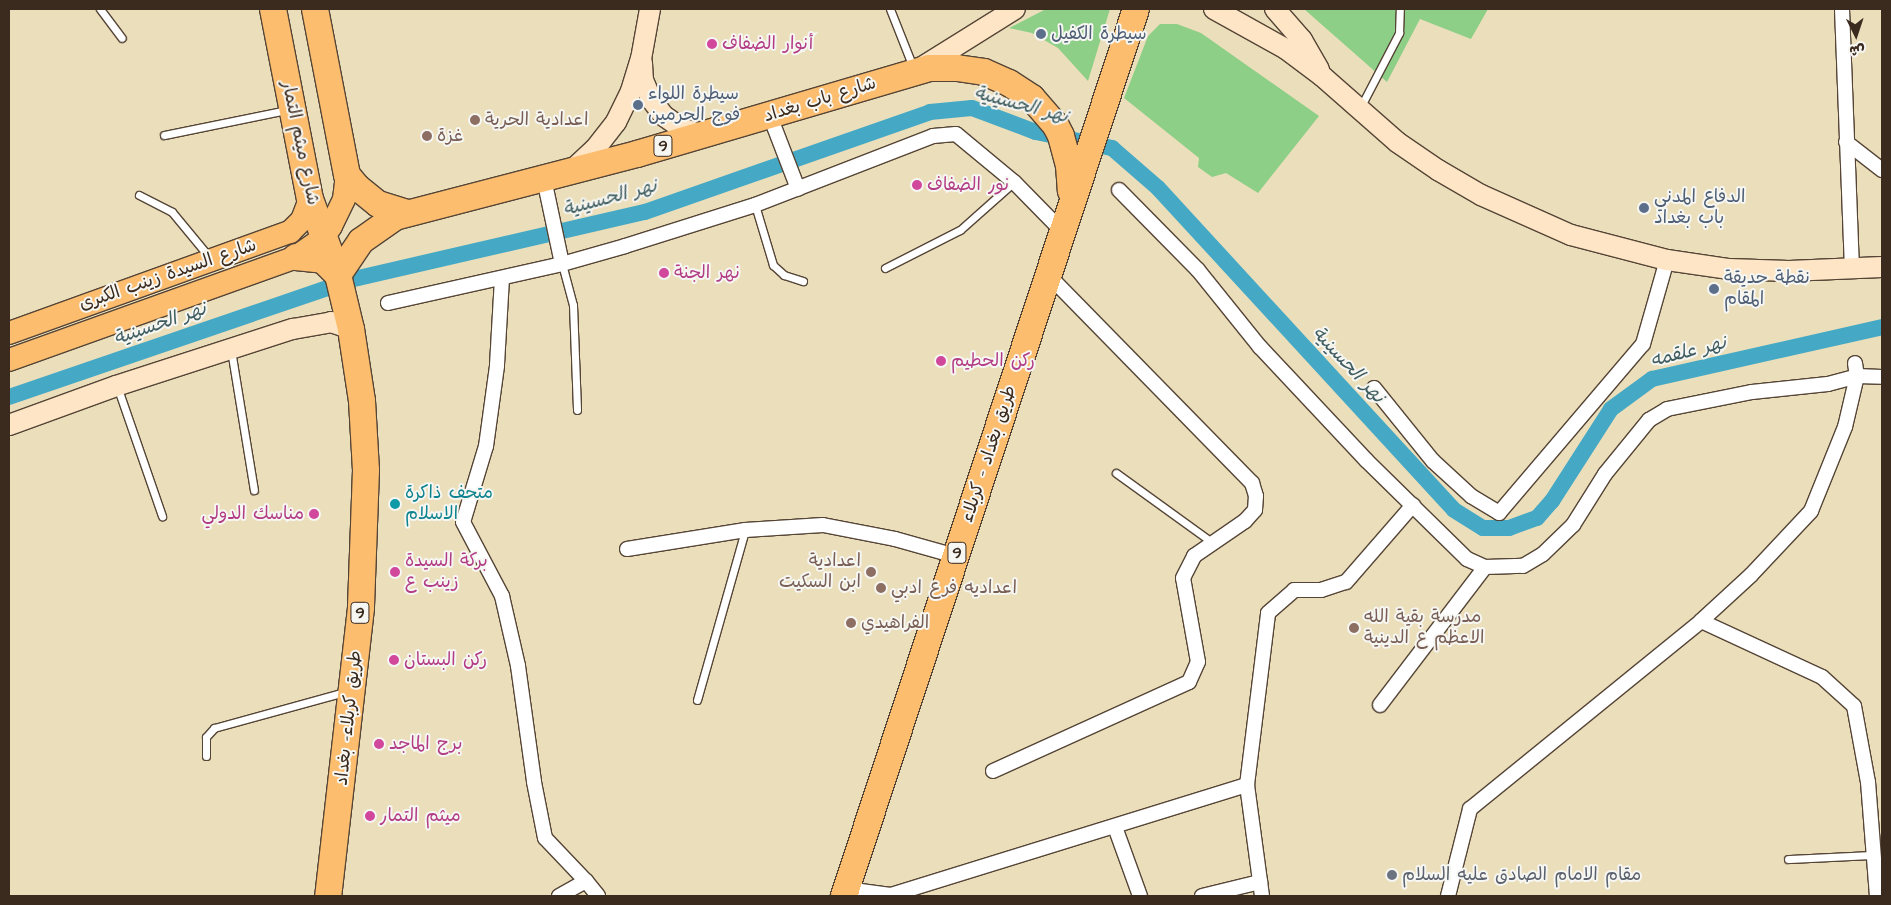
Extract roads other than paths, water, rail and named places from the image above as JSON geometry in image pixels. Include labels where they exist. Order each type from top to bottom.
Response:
[{"type":"highway","name":"شارع ميثم التمار","points":[[273,9],[310,199],[338,275]]},
{"type":"highway","points":[[314,9],[347,175],[378,204],[408,213]]},
{"type":"highway","name":"طريق بغداد - كربلاء","points":[[845,893],[1048,275],[1069,205],[1136,9]]},
{"type":"highway","name":"9","points":[[915,71],[957,68],[997,77],[1032,98],[1055,124],[1066,151],[1069,205]]},
{"type":"highway","name":"شارع باب بغداد","points":[[338,275],[352,251],[372,232],[408,213],[547,190],[570,172],[770,116],[915,71]]},
{"type":"highway","points":[[291,245],[323,260],[338,275]]},
{"type":"highway","name":"9","points":[[338,275],[351,329]]},
{"type":"highway","name":"طريق كربلاء- بغداد","points":[[328,896],[361,608],[366,470],[362,401],[351,329]]},
{"type":"main road","points":[[570,172],[595,149],[616,122],[631,91],[641,59],[650,9]]},
{"type":"main road","name":"شارع باب بغداد","points":[[915,71],[1015,9]]},
{"type":"main road","points":[[1214,9],[1286,49],[1322,76],[1359,110],[1430,164],[1480,195],[1571,235],[1667,260],[1756,270],[1882,267]]},
{"type":"main road","points":[[1275,9],[1302,40],[1322,76]]},
{"type":"main road","points":[[641,59],[648,93],[664,116],[681,128],[702,135]]},
{"type":"main road","name":"شارع السيدة زينب الكبرى","points":[[9,333],[212,260],[323,238],[344,200],[347,175]]},
{"type":"main road","name":"شارع السيدة زينب الكبرى","points":[[9,360],[291,245],[310,199]]},
{"type":"main road","points":[[9,425],[116,386],[311,324],[332,322],[351,329]]},
{"type":"street","points":[[1842,9],[1852,269]]},
{"type":"street","points":[[770,116],[798,188]]},
{"type":"street","points":[[388,303],[562,264],[755,206],[933,136],[956,134],[1014,182],[1069,205]]},
{"type":"street","points":[[1846,142],[1882,170]]},
{"type":"street","points":[[547,190],[562,264]]},
{"type":"street","points":[[1119,190],[1198,270],[1267,354],[1413,505],[1467,559],[1485,567],[1523,566],[1543,554],[1573,525],[1604,474],[1648,420],[1667,409],[1752,392],[1828,384],[1856,370],[1882,376]]},
{"type":"street","points":[[1374,388],[1433,461],[1471,496],[1499,513],[1643,344],[1667,260]]},
{"type":"street","points":[[993,771],[1189,682],[1198,662],[1183,578],[1194,556],[1245,521],[1255,510],[1256,496],[1252,484],[1048,275]]},
{"type":"street","points":[[502,278],[497,366],[486,446],[463,522],[502,596],[518,666],[534,782],[545,838],[598,896]]},
{"type":"street","points":[[1448,896],[1470,809],[1701,621],[1751,575],[1811,511],[1845,427],[1856,370]]},
{"type":"street","points":[[1262,896],[1247,785],[1268,613],[1294,590],[1321,590],[1346,582],[1413,505]]},
{"type":"street","points":[[627,549],[745,530],[823,525],[895,539],[956,556]]},
{"type":"street","points":[[1380,706],[1485,567]]},
{"type":"street","points":[[1701,621],[1822,677],[1854,706],[1868,782],[1877,896]]},
{"type":"street","points":[[845,893],[891,895],[1115,827],[1176,805],[1247,785]]},
{"type":"street","points":[[1115,827],[1140,896]]},
{"type":"street","points":[[559,896],[586,881]]},
{"type":"street","points":[[1202,896],[1260,882]]},
{"type":"lane","points":[[100,9],[122,38]]},
{"type":"lane","points":[[890,9],[915,71]]},
{"type":"lane","points":[[1359,110],[1399,34],[1400,9]]},
{"type":"lane","points":[[164,135],[292,109]]},
{"type":"lane","points":[[885,268],[960,230],[1014,182]]},
{"type":"lane","points":[[139,195],[172,212],[212,260]]},
{"type":"lane","points":[[755,206],[773,265],[784,275],[803,281]]},
{"type":"lane","points":[[562,264],[573,305],[577,410]]},
{"type":"lane","points":[[231,350],[254,490]]},
{"type":"lane","points":[[116,386],[162,516]]},
{"type":"lane","points":[[1116,473],[1213,543]]},
{"type":"lane","points":[[696,700],[745,530]]},
{"type":"lane","points":[[206,756],[206,737],[214,728],[353,690]]},
{"type":"lane","points":[[1788,859],[1873,855]]},
{"type":"waterway","name":"نهر الحسينية","points":[[354,279],[645,212],[930,112],[972,108],[1036,132],[1112,148],[1158,188],[1454,510],[1483,528],[1509,528],[1537,518],[1552,501],[1611,409],[1652,379],[1882,327]]},
{"type":"waterway","name":"نهر الحسينية","points":[[9,397],[325,289]]},
{"type":"place","name":"سيطرة الكفيل","points":[[1041,34]]},
{"type":"place","name":"أنوار الضفاف","points":[[712,44]]},
{"type":"place","name":"سيطرة اللواء فوج الحرمين","points":[[638,105]]},
{"type":"place","name":"اعدادية الحرية","points":[[475,120]]},
{"type":"place","name":"غزة","points":[[427,136]]},
{"type":"place","name":"نور الضفاف","points":[[917,185]]},
{"type":"place","name":"الدفاع المدني باب بغداد","points":[[1644,208]]},
{"type":"place","name":"نهر الجنة","points":[[664,273]]},
{"type":"place","name":"نقطة حديقة المقام","points":[[1714,289]]},
{"type":"place","name":"ركن الحطيم","points":[[941,361]]},
{"type":"place","name":"متحف ذاكرة الاسلام","points":[[395,504]]},
{"type":"place","name":"مناسك الدولي","points":[[314,514]]},
{"type":"place","name":"بركة السيدة زينب ع","points":[[395,572]]},
{"type":"place","name":"اعدادية ابن السكيت","points":[[871,572]]},
{"type":"place","name":"اعداديه فرع ادبي","points":[[881,588]]},
{"type":"place","name":"الفراهيدي","points":[[851,623]]},
{"type":"place","name":"مدرسة بقية الله الاعظم ع الدينية","points":[[1354,628]]},
{"type":"place","name":"ركن البستان","points":[[394,660]]},
{"type":"place","name":"برج الماجد","points":[[379,744]]},
{"type":"place","name":"ميثم التمار","points":[[370,816]]},
{"type":"place","name":"مقام الامام الصادق عليه السلام","points":[[1392,875]]},
{"type":"water label","name":"نهر علقمه","points":[[1688,352]]}]
